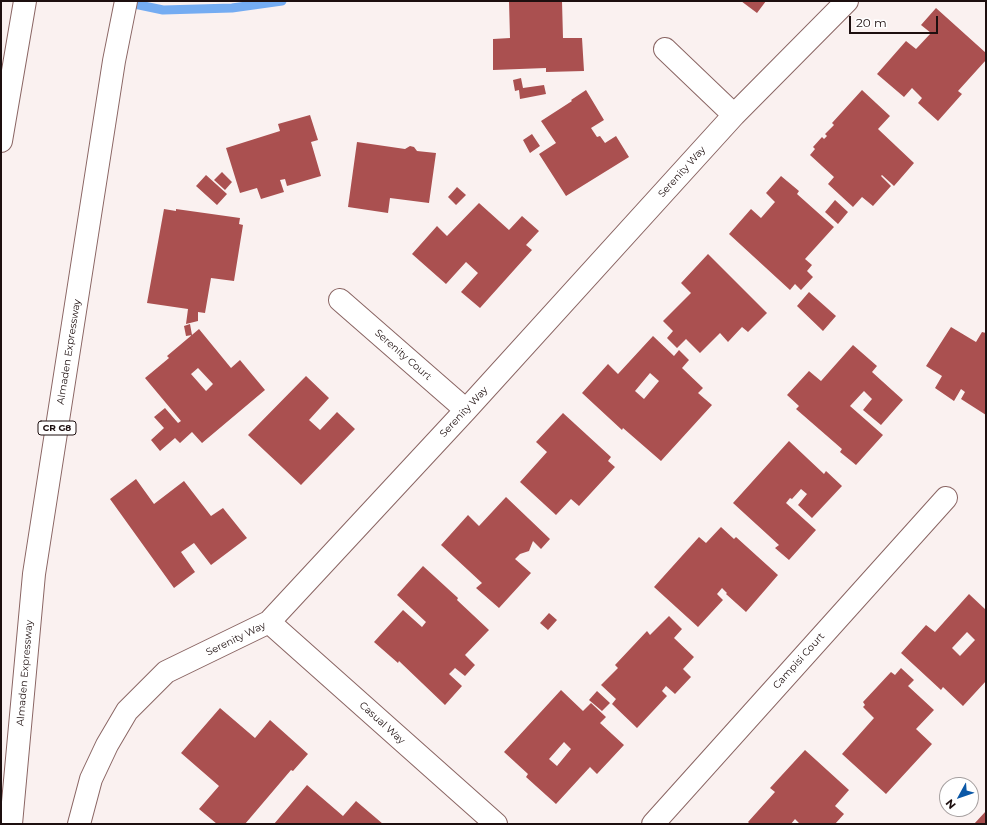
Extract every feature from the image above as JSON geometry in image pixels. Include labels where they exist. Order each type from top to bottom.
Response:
[{"type":"street","name":"Almaden Expressway","points":[[11,824],[34,574],[119,34],[126,1]]},
{"type":"street","name":"Serenity Way","points":[[79,824],[91,779],[111,738],[127,711],[166,672],[269,622],[466,410],[734,115],[847,1]]},
{"type":"street","points":[[1,141],[24,8]]},
{"type":"street","points":[[665,49],[734,115]]},
{"type":"street","name":"Serenity Court","points":[[340,300],[466,410]]},
{"type":"street","name":"Campisi Court","points":[[653,824],[946,498]]},
{"type":"street","name":"Casual Way","points":[[269,622],[496,824]]},
{"type":"building","points":[[509,1],[562,1],[563,38],[582,38],[584,71],[546,72],[546,68],[493,70],[493,39],[510,38]]},
{"type":"building","points":[[741,1],[766,1],[757,13]]},
{"type":"building","points":[[936,8],[986,53],[986,60],[958,91],[962,94],[938,121],[918,103],[922,98],[912,88],[904,97],[877,74],[906,41],[916,49],[931,33],[921,25]]},
{"type":"building","points":[[521,78],[523,88],[544,85],[546,94],[520,99],[519,90],[515,91],[513,80]]},
{"type":"building","points":[[586,90],[604,120],[591,128],[597,137],[600,136],[605,143],[616,136],[629,157],[566,196],[539,154],[556,143],[541,121]]},
{"type":"building","points":[[862,90],[890,116],[878,129],[914,163],[894,186],[882,175],[881,176],[891,186],[873,206],[862,197],[853,207],[828,184],[834,177],[810,155],[815,149],[813,147],[822,137],[824,139],[827,136],[825,134],[834,125],[832,123]]},
{"type":"building","points":[[310,115],[318,140],[311,142],[321,176],[287,186],[285,179],[280,180],[284,192],[261,199],[257,188],[240,193],[226,148],[280,131],[278,124]]},
{"type":"building","points":[[532,134],[540,146],[530,153],[523,140]]},
{"type":"building","points":[[357,142],[405,149],[410,146],[414,147],[417,151],[436,153],[429,203],[390,198],[388,213],[348,207]]},
{"type":"building","points":[[222,172],[232,182],[225,190],[214,180]]},
{"type":"building","points":[[206,175],[227,194],[217,205],[196,186]]},
{"type":"building","points":[[781,176],[799,191],[797,194],[834,227],[805,259],[812,265],[807,271],[813,277],[801,290],[795,284],[790,290],[729,234],[751,209],[761,218],[775,202],[766,193]]},
{"type":"building","points":[[457,187],[466,195],[456,205],[448,197]]},
{"type":"building","points":[[835,200],[848,212],[838,224],[825,212]]},
{"type":"building","points":[[479,203],[509,230],[522,216],[539,231],[526,245],[532,250],[480,308],[461,292],[478,273],[466,262],[446,284],[412,254],[437,226],[447,236]]},
{"type":"building","points":[[164,209],[176,211],[176,209],[240,218],[239,224],[243,225],[234,281],[211,278],[205,313],[198,312],[198,321],[186,324],[188,309],[147,303]]},
{"type":"building","points":[[708,254],[767,313],[748,332],[742,327],[728,342],[720,333],[700,353],[686,339],[677,348],[667,338],[673,331],[663,321],[691,293],[681,283]]},
{"type":"building","points":[[809,292],[836,316],[823,331],[797,306]]},
{"type":"building","points":[[190,324],[192,335],[186,336],[184,326]]},
{"type":"building","points":[[951,327],[976,342],[982,332],[986,333],[986,415],[961,399],[965,392],[961,389],[954,401],[935,388],[942,376],[926,366]]},
{"type":"building","points":[[199,329],[231,368],[240,360],[265,390],[202,443],[192,432],[180,443],[175,438],[160,451],[151,440],[164,428],[154,417],[165,408],[178,423],[181,421],[145,378],[169,358],[167,356]],"holes":[[[198,368],[213,384],[206,391],[191,374]]]},
{"type":"building","points":[[653,336],[674,356],[679,350],[689,360],[682,368],[703,388],[698,393],[712,405],[661,461],[623,428],[622,430],[582,393],[608,364],[618,374]],"holes":[[[650,373],[659,381],[644,399],[635,391]]]},
{"type":"building","points":[[853,345],[877,366],[872,372],[903,400],[881,425],[863,410],[872,399],[864,391],[850,406],[883,435],[856,465],[840,452],[842,449],[796,409],[799,406],[787,395],[809,371],[821,381]]},
{"type":"building","points":[[306,376],[329,398],[309,420],[320,430],[337,412],[355,429],[301,485],[248,435]]},
{"type":"building","points":[[563,413],[611,457],[608,461],[615,467],[579,506],[571,499],[556,515],[520,482],[547,452],[536,442]]},
{"type":"building","points":[[789,441],[824,474],[826,471],[842,486],[812,518],[798,505],[807,494],[801,489],[786,503],[816,530],[789,560],[775,548],[779,545],[733,503]]},
{"type":"building","points":[[136,479],[154,504],[184,481],[211,516],[223,508],[247,538],[211,565],[194,543],[181,552],[195,572],[174,588],[110,499]]},
{"type":"building","points":[[506,497],[550,539],[541,549],[533,541],[529,551],[520,554],[515,559],[531,573],[499,608],[476,588],[482,583],[441,545],[468,515],[479,526]]},
{"type":"building","points":[[721,527],[734,539],[736,537],[778,575],[746,612],[726,594],[727,593],[722,588],[717,594],[723,600],[698,627],[654,587],[699,537],[706,543]]},
{"type":"building","points":[[423,566],[458,598],[457,600],[489,630],[465,655],[475,665],[465,676],[455,668],[449,674],[462,686],[445,705],[399,661],[398,663],[374,642],[403,610],[422,627],[426,622],[397,595]]},
{"type":"building","points":[[969,594],[986,610],[986,681],[963,706],[943,687],[941,690],[901,653],[926,625],[935,632]],"holes":[[[967,632],[975,640],[960,656],[952,648]]]},
{"type":"building","points":[[549,613],[557,620],[548,630],[540,623]]},
{"type":"building","points":[[669,616],[682,629],[674,638],[694,657],[683,669],[691,677],[675,694],[666,686],[662,691],[667,696],[637,728],[612,704],[616,699],[601,685],[618,668],[615,665],[647,631],[650,635]]},
{"type":"building","points":[[901,668],[914,680],[908,686],[934,710],[916,729],[932,744],[886,794],[842,754],[874,718],[863,707],[865,705],[863,702],[891,672],[895,675]]},
{"type":"building","points":[[561,690],[583,711],[591,703],[606,717],[600,723],[624,745],[597,774],[590,767],[556,804],[526,777],[528,774],[504,752]],"holes":[[[564,742],[571,749],[557,766],[549,759]]]},
{"type":"building","points":[[597,691],[610,703],[602,711],[589,700]]},
{"type":"building","points":[[220,708],[255,738],[270,720],[308,754],[293,771],[291,770],[245,824],[217,824],[199,809],[219,786],[181,753]]},
{"type":"building","points":[[805,750],[849,790],[835,806],[844,814],[835,824],[800,824],[795,819],[791,824],[750,824],[748,822],[775,792],[770,788]]},
{"type":"building","points":[[307,785],[343,816],[356,801],[383,824],[274,824]]},
{"type":"building","points":[[986,811],[986,824],[974,824]]},
{"type":"waterway","points":[[125,2],[163,10],[232,8],[282,1]]}]
